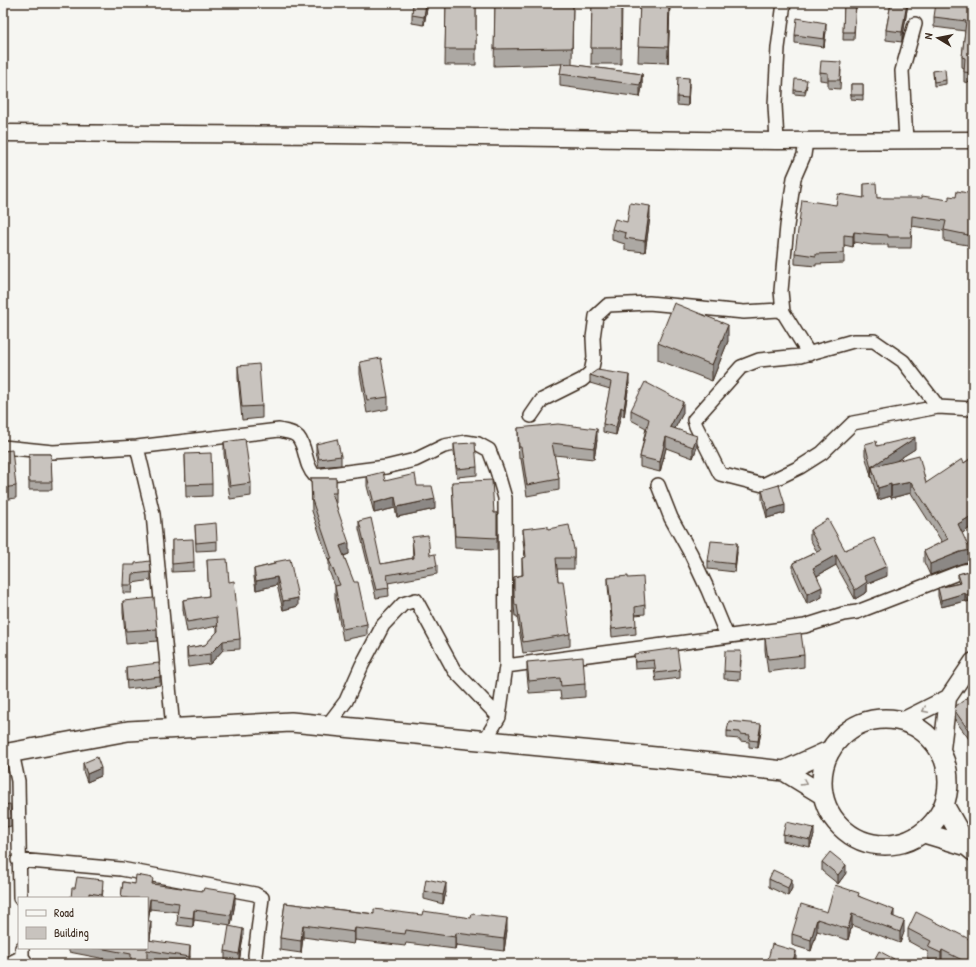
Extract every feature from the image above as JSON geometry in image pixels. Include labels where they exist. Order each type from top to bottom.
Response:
[{"type":"highway","points":[[890,719],[913,726],[923,731],[942,749],[946,761],[948,782],[947,793],[944,805],[939,815],[924,833],[903,843],[892,846],[880,846],[863,842],[848,834],[832,817],[824,795],[823,772],[826,760],[831,750],[838,740],[847,733],[862,724],[890,719]]},
{"type":"highway","points":[[7,753],[128,731],[291,722],[674,758],[784,771],[824,795]]},
{"type":"highway","points":[[784,771],[831,750]]},
{"type":"highway","points":[[944,805],[970,848]]},
{"type":"highway","points":[[924,833],[970,848]]},
{"type":"main road","points":[[3,133],[328,135],[777,141],[973,140]]},
{"type":"main road","points":[[942,749],[948,698],[973,661]]},
{"type":"main road","points":[[902,722],[948,698]]},
{"type":"street","points":[[777,141],[775,105],[778,48],[784,3]]},
{"type":"street","points":[[906,140],[902,71],[915,24]]},
{"type":"street","points":[[806,141],[804,155],[794,178],[788,219],[781,291],[783,312],[809,354]]},
{"type":"street","points":[[531,416],[542,400],[582,380],[591,372],[594,358],[593,338],[596,316],[608,305],[649,303],[744,312],[780,310],[783,312]]},
{"type":"street","points":[[938,407],[902,361],[874,341],[853,341],[800,356],[759,360],[741,367],[694,420],[720,474],[763,485],[800,467],[822,453],[853,423],[938,407],[973,409]]},
{"type":"street","points":[[3,447],[53,452],[137,447],[279,430],[293,434],[297,437],[304,451],[309,468],[315,476],[386,467],[415,460],[431,451],[454,443],[466,442],[478,444],[489,450],[505,498],[506,666],[499,717],[485,740]]},
{"type":"street","points":[[137,447],[153,514],[174,729]]},
{"type":"street","points":[[658,485],[671,518],[705,584],[727,636]]},
{"type":"street","points":[[506,666],[805,626],[843,614],[857,612],[963,571],[973,569]]},
{"type":"street","points":[[327,726],[346,701],[362,665],[383,625],[403,604],[416,600],[454,670],[499,717]]},
{"type":"street","points":[[7,753],[18,781],[18,860],[20,897]]},
{"type":"street","points":[[18,860],[121,869],[255,894],[262,898],[255,955],[256,964]]},
{"type":"street","points":[[8,964],[24,956]]},
{"type":"building","points":[[413,3],[426,3],[424,17],[412,15]]},
{"type":"building","points":[[446,3],[476,3],[476,49],[445,49]]},
{"type":"building","points":[[495,3],[573,3],[572,48],[494,49]]},
{"type":"building","points":[[592,3],[621,3],[621,48],[591,48]]},
{"type":"building","points":[[640,3],[669,3],[668,47],[638,46]]},
{"type":"building","points":[[844,3],[856,3],[854,32],[843,32]]},
{"type":"building","points":[[891,3],[907,3],[902,32],[886,30]]},
{"type":"building","points":[[936,3],[973,3],[973,73],[964,72],[965,58],[962,57],[966,21],[934,17]]},
{"type":"building","points":[[797,18],[826,23],[824,39],[795,35]]},
{"type":"building","points":[[821,61],[841,62],[840,80],[828,80],[828,73],[820,72]]},
{"type":"building","points":[[562,63],[642,74],[640,85],[560,74]]},
{"type":"building","points":[[945,69],[946,80],[934,82],[933,71]]},
{"type":"building","points":[[678,77],[689,78],[688,98],[677,97]]},
{"type":"building","points":[[795,79],[807,80],[805,91],[794,90]]},
{"type":"building","points":[[851,84],[863,84],[863,95],[851,95]]},
{"type":"building","points":[[876,183],[877,198],[922,198],[922,196],[949,200],[949,196],[956,197],[957,191],[973,194],[973,236],[944,230],[946,221],[912,216],[911,237],[888,237],[888,235],[854,232],[853,236],[844,235],[844,253],[816,254],[816,256],[795,253],[802,200],[836,205],[838,194],[864,198],[864,184]]},
{"type":"building","points":[[630,203],[650,206],[645,241],[625,238],[626,233],[612,229],[615,219],[627,222]]},
{"type":"building","points":[[674,303],[728,325],[712,365],[658,343]]},
{"type":"building","points":[[381,358],[388,397],[367,400],[360,362]]},
{"type":"building","points":[[259,364],[262,406],[242,407],[238,366]]},
{"type":"building","points":[[597,370],[629,375],[624,409],[621,407],[616,427],[603,424],[611,382],[590,375]]},
{"type":"building","points":[[645,382],[683,402],[670,427],[697,436],[693,447],[666,437],[660,462],[640,457],[649,419],[631,410]]},
{"type":"building","points":[[558,424],[597,429],[594,448],[552,443],[559,479],[527,485],[521,447],[519,447],[518,428]]},
{"type":"building","points":[[915,437],[871,467],[865,444],[876,441],[877,446]]},
{"type":"building","points":[[245,439],[251,483],[230,486],[224,442]]},
{"type":"building","points":[[337,439],[341,456],[319,459],[316,444]]},
{"type":"building","points":[[475,443],[477,467],[457,469],[454,444]]},
{"type":"building","points":[[12,450],[16,486],[3,488],[3,451]]},
{"type":"building","points":[[211,453],[212,484],[186,485],[185,454]]},
{"type":"building","points":[[29,454],[51,454],[52,482],[29,482]]},
{"type":"building","points":[[919,455],[926,483],[962,459],[964,463],[973,457],[973,515],[958,524],[970,550],[960,552],[930,564],[924,551],[948,539],[911,482],[891,486],[891,484],[878,488],[872,467]]},
{"type":"building","points":[[383,472],[385,481],[415,474],[417,486],[432,486],[435,499],[397,507],[395,497],[374,503],[367,476]]},
{"type":"building","points":[[311,478],[336,478],[336,493],[332,493],[349,543],[340,546],[354,582],[358,582],[367,624],[343,629],[335,586],[340,585],[329,560],[332,559],[312,500]]},
{"type":"building","points":[[492,480],[494,513],[497,513],[497,538],[455,536],[452,482]]},
{"type":"building","points":[[779,485],[785,505],[767,510],[762,490]]},
{"type":"building","points":[[371,518],[381,564],[414,558],[412,537],[428,535],[430,555],[435,554],[437,566],[387,575],[389,588],[376,590],[359,521]]},
{"type":"building","points":[[828,519],[845,550],[874,538],[887,566],[864,576],[867,582],[855,590],[836,555],[813,568],[822,587],[807,594],[793,563],[821,550],[810,530]]},
{"type":"building","points":[[216,523],[217,541],[196,543],[195,525]]},
{"type":"building","points":[[569,525],[574,549],[574,558],[556,558],[558,581],[563,581],[570,634],[523,642],[517,605],[515,605],[514,577],[523,575],[522,558],[526,557],[523,529],[548,526],[548,529]]},
{"type":"building","points":[[193,539],[194,562],[172,564],[172,540]]},
{"type":"building","points":[[711,541],[737,543],[735,564],[708,561]]},
{"type":"building","points":[[227,559],[229,582],[234,581],[240,639],[223,641],[210,654],[188,657],[187,648],[205,645],[218,631],[217,617],[187,622],[183,600],[209,596],[207,560]]},
{"type":"building","points":[[290,559],[298,598],[283,601],[277,577],[256,581],[254,569],[275,564],[274,562]]},
{"type":"building","points":[[150,561],[151,572],[133,574],[132,585],[123,585],[124,565],[135,565],[135,563]]},
{"type":"building","points":[[973,570],[973,592],[966,595],[965,593],[941,600],[938,588],[961,583],[958,574]]},
{"type":"building","points":[[628,576],[628,578],[643,577],[645,605],[635,607],[636,626],[612,629],[608,578]]},
{"type":"building","points":[[154,598],[157,629],[126,631],[123,601]]},
{"type":"building","points":[[801,633],[804,655],[768,659],[765,638]]},
{"type":"building","points":[[677,648],[680,670],[656,673],[654,660],[635,662],[634,654]]},
{"type":"building","points":[[725,651],[741,651],[740,672],[724,671]]},
{"type":"building","points":[[583,657],[585,684],[561,686],[560,678],[529,681],[527,662]]},
{"type":"building","points":[[159,663],[160,677],[127,681],[126,667]]},
{"type":"building","points":[[970,696],[973,701],[973,728],[969,731],[955,711],[956,706]]},
{"type":"building","points":[[729,721],[761,724],[758,741],[749,740],[750,735],[740,734],[740,732],[727,731]]},
{"type":"building","points":[[97,757],[101,768],[87,774],[83,763]]},
{"type":"building","points":[[10,804],[11,818],[3,819],[3,805]]},
{"type":"building","points":[[786,822],[814,828],[810,840],[783,834]]},
{"type":"building","points":[[830,852],[846,865],[838,875],[822,862]]},
{"type":"building","points":[[773,870],[792,879],[788,888],[769,879]]},
{"type":"building","points":[[136,875],[153,878],[152,884],[203,891],[204,888],[235,893],[231,915],[194,910],[193,918],[177,916],[179,903],[150,899],[148,914],[148,897],[121,897],[123,882],[135,884]]},
{"type":"building","points":[[77,877],[103,880],[102,895],[89,893],[89,897],[71,897],[72,888],[75,888]]},
{"type":"building","points":[[426,879],[446,883],[443,895],[424,891]]},
{"type":"building","points":[[835,885],[859,893],[858,896],[894,910],[892,916],[904,921],[900,932],[852,914],[848,929],[817,919],[811,940],[792,934],[801,904],[827,912]]},
{"type":"building","points":[[285,903],[374,914],[374,909],[422,915],[423,911],[471,918],[472,914],[507,918],[504,939],[456,933],[455,937],[406,930],[405,934],[355,928],[354,932],[303,925],[301,941],[280,938]]},
{"type":"building","points":[[916,912],[973,941],[973,964],[970,964],[942,950],[941,953],[928,947],[931,941],[908,929]]},
{"type":"building","points":[[148,921],[151,921],[148,940]]},
{"type":"building","points":[[229,926],[243,929],[239,954],[225,951]]},
{"type":"building","points":[[148,940],[190,946],[189,957],[147,950],[147,964],[131,964],[131,954],[104,949],[148,949]]},
{"type":"building","points":[[772,944],[796,951],[792,964],[783,964],[768,959]]},
{"type":"building","points":[[879,951],[894,959],[891,964],[872,964]]}]
